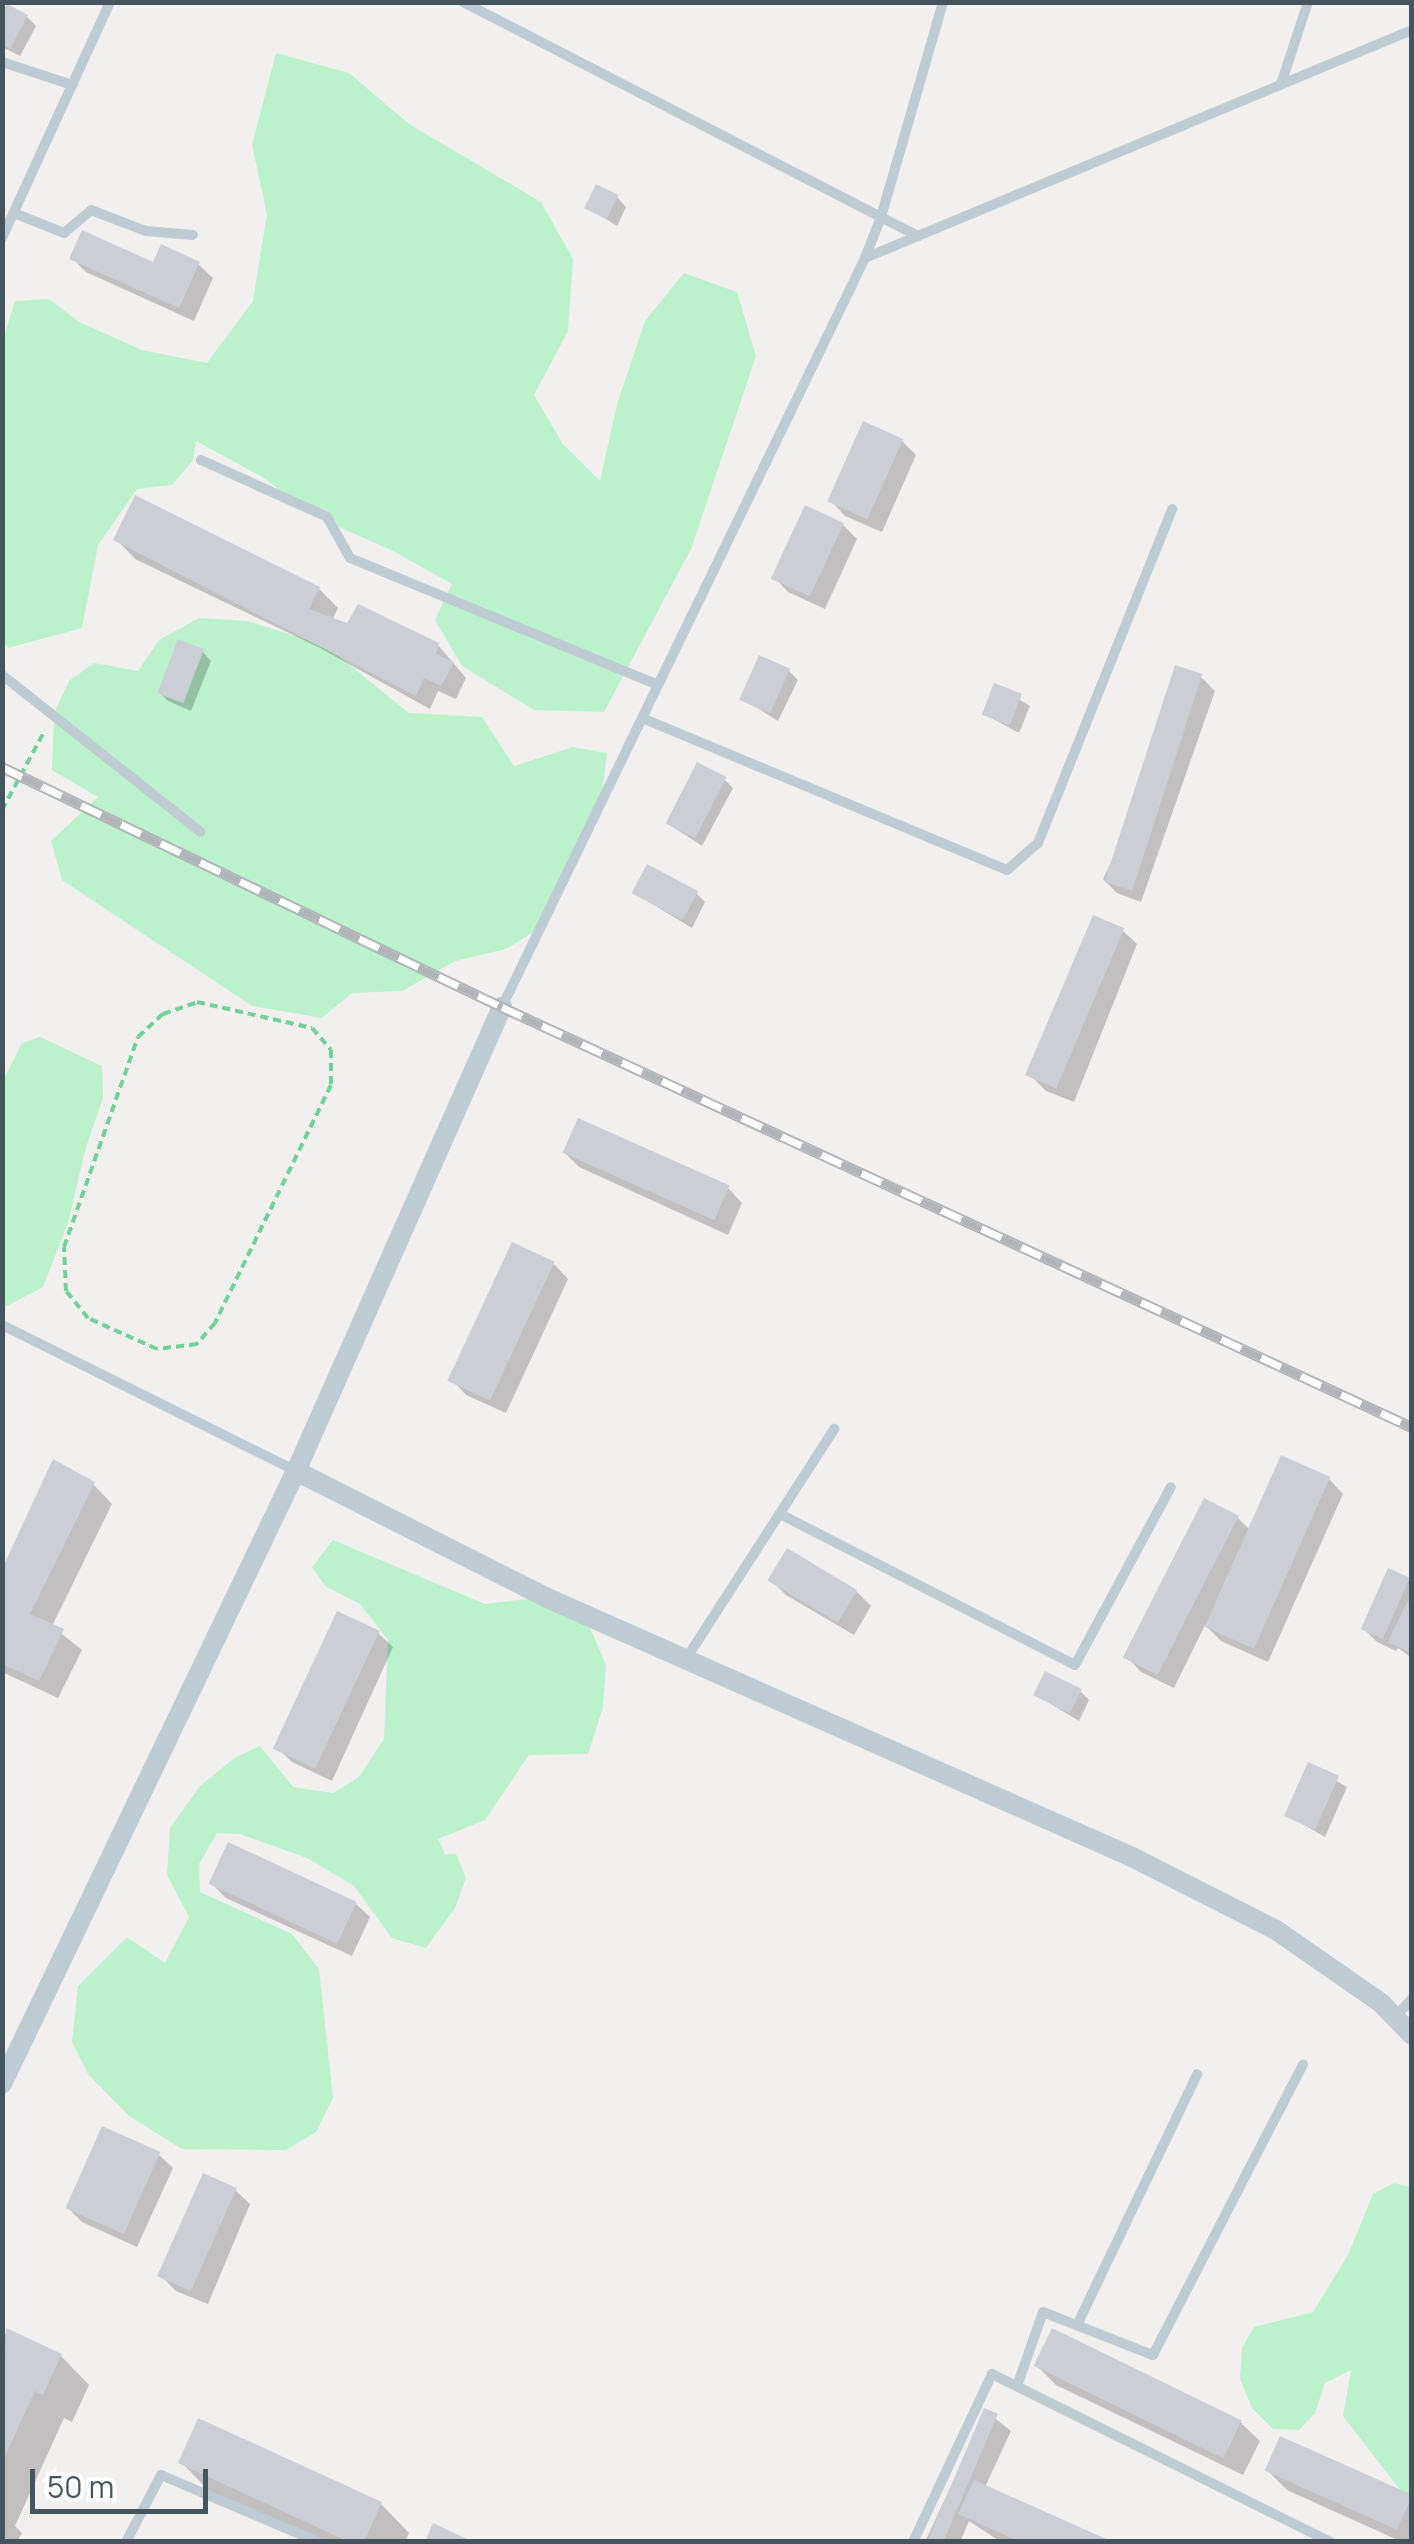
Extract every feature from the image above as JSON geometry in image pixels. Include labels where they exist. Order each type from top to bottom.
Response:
[{"type":"street","points":[[2,2084],[296,1471],[502,1008]]},
{"type":"street","points":[[296,1471],[545,1596],[1132,1858],[1276,1930],[1381,2003],[1412,2035]]},
{"type":"lane","points":[[2,238],[110,2]]},
{"type":"lane","points":[[463,2],[918,236]]},
{"type":"lane","points":[[502,1008],[882,217],[943,2]]},
{"type":"lane","points":[[1280,84],[1308,2]]},
{"type":"lane","points":[[864,258],[1412,30]]},
{"type":"lane","points":[[2,62],[72,85]]},
{"type":"lane","points":[[14,213],[64,232],[91,210],[146,231],[193,235]]},
{"type":"lane","points":[[201,460],[327,517],[350,558],[658,685]]},
{"type":"lane","points":[[642,718],[1007,870],[1038,843],[1172,509]]},
{"type":"lane","points":[[2,675],[54,712],[200,832]]},
{"type":"lane","points":[[2,1326],[296,1471]]},
{"type":"lane","points":[[686,1659],[834,1429]]},
{"type":"lane","points":[[780,1514],[1074,1665],[1171,1487]]},
{"type":"lane","points":[[1395,2018],[1412,1999]]},
{"type":"lane","points":[[1017,2386],[1043,2312],[1153,2355],[1302,2064]]},
{"type":"lane","points":[[1077,2325],[1197,2074]]},
{"type":"lane","points":[[914,2542],[992,2374],[1331,2542]]},
{"type":"lane","points":[[126,2542],[161,2476],[318,2542]]},
{"type":"path","points":[[2,810],[54,712]]},
{"type":"path","points":[[197,1002],[312,1028],[331,1050],[331,1085],[215,1323],[197,1344],[156,1349],[88,1318],[66,1291],[64,1247],[138,1038],[163,1014],[197,1002]]},
{"type":"green space","points":[[276,53],[349,73],[409,124],[541,202],[573,259],[568,331],[534,395],[562,443],[600,481],[617,404],[645,321],[684,273],[737,292],[756,356],[691,549],[604,712],[534,710],[462,666],[435,620],[452,584],[393,551],[312,515],[264,478],[196,441],[193,460],[172,485],[137,489],[98,545],[82,628],[8,648],[2,640],[2,343],[15,301],[49,299],[79,322],[142,350],[207,363],[253,301],[267,214],[252,145]]},
{"type":"green space","points":[[199,618],[248,621],[326,646],[409,713],[482,717],[514,766],[573,747],[607,753],[601,802],[540,928],[506,949],[455,961],[402,991],[352,993],[322,1018],[252,1006],[62,880],[51,841],[98,797],[52,770],[54,713],[69,681],[94,663],[138,671],[159,640]]},
{"type":"green space","points":[[40,1037],[102,1066],[103,1098],[86,1147],[68,1223],[43,1287],[3,1308],[3,1081],[22,1043]]},
{"type":"green space","points":[[333,1540],[485,1604],[545,1597],[584,1614],[606,1665],[603,1707],[588,1754],[529,1755],[485,1820],[438,1839],[445,1854],[456,1854],[466,1878],[455,1908],[426,1948],[392,1938],[354,1886],[307,1858],[240,1834],[217,1833],[199,1864],[200,1892],[292,1934],[319,1969],[333,2098],[316,2132],[286,2150],[182,2149],[129,2116],[88,2074],[72,2042],[78,1986],[127,1937],[165,1963],[189,1917],[167,1875],[170,1828],[200,1786],[236,1757],[260,1746],[293,1787],[333,1793],[359,1777],[384,1739],[388,1640],[360,1604],[325,1586],[312,1567]]},
{"type":"green space","points":[[1394,2183],[1411,2187],[1411,2504],[1343,2416],[1351,2370],[1325,2383],[1315,2413],[1299,2430],[1273,2429],[1252,2408],[1240,2379],[1242,2348],[1254,2327],[1313,2312],[1348,2255],[1373,2194]]},
{"type":"building","points":[[7,4],[28,15],[10,49],[2,45],[2,13]]},
{"type":"building","points":[[596,184],[618,195],[607,219],[584,208]]},
{"type":"building","points":[[82,230],[153,262],[161,244],[200,262],[179,308],[69,259]]},
{"type":"building","points":[[863,421],[903,439],[867,519],[827,501]]},
{"type":"building","points":[[135,495],[320,587],[309,609],[347,623],[358,604],[439,643],[436,654],[454,662],[441,686],[424,678],[416,696],[113,540]]},
{"type":"building","points":[[805,505],[844,523],[810,597],[771,578]]},
{"type":"building","points":[[178,639],[204,649],[183,703],[157,693]]},
{"type":"building","points":[[759,655],[790,669],[770,714],[739,700]]},
{"type":"building","points":[[1175,665],[1203,674],[1132,891],[1105,882]]},
{"type":"building","points":[[994,683],[1022,694],[1010,725],[982,715]]},
{"type":"building","points":[[697,762],[726,777],[695,838],[666,823]]},
{"type":"building","points":[[647,864],[698,891],[683,920],[632,893]]},
{"type":"building","points":[[1093,915],[1124,928],[1056,1088],[1025,1075]]},
{"type":"building","points":[[578,1118],[730,1186],[714,1220],[563,1153]]},
{"type":"building","points":[[512,1242],[555,1262],[490,1401],[447,1381]]},
{"type":"building","points":[[1281,1455],[1330,1477],[1254,1649],[1205,1627]]},
{"type":"building","points":[[53,1459],[95,1482],[30,1614],[64,1629],[39,1681],[2,1664],[2,1569]]},
{"type":"building","points":[[1204,1498],[1239,1516],[1157,1675],[1123,1657]]},
{"type":"building","points":[[787,1548],[857,1590],[838,1623],[767,1581]]},
{"type":"building","points":[[1388,1568],[1410,1578],[1383,1639],[1361,1629]]},
{"type":"building","points":[[1407,1602],[1412,1604],[1412,1653],[1388,1642]]},
{"type":"building","points":[[337,1611],[380,1631],[315,1769],[273,1749]]},
{"type":"building","points":[[1045,1671],[1082,1689],[1070,1713],[1033,1695]]},
{"type":"building","points":[[1308,1762],[1339,1776],[1315,1830],[1284,1816]]},
{"type":"building","points":[[228,1842],[357,1902],[337,1944],[209,1884]]},
{"type":"building","points":[[102,2126],[160,2152],[124,2234],[65,2208]]},
{"type":"building","points":[[203,2173],[237,2188],[191,2291],[157,2276]]},
{"type":"building","points":[[6,2328],[62,2354],[43,2395],[35,2391],[2,2463]]},
{"type":"building","points":[[1052,2328],[1242,2420],[1223,2458],[1034,2366]]},
{"type":"building","points":[[984,2408],[998,2414],[943,2542],[927,2542]]},
{"type":"building","points":[[198,2418],[382,2502],[364,2542],[349,2542],[178,2463]]},
{"type":"building","points":[[1280,2436],[1412,2495],[1397,2530],[1265,2471]]},
{"type":"building","points":[[974,2480],[1113,2542],[1020,2542],[958,2514]]},
{"type":"building","points":[[433,2523],[473,2542],[425,2542]]},
{"type":"railway","points":[[2,767],[502,1007],[1412,1427]]}]
